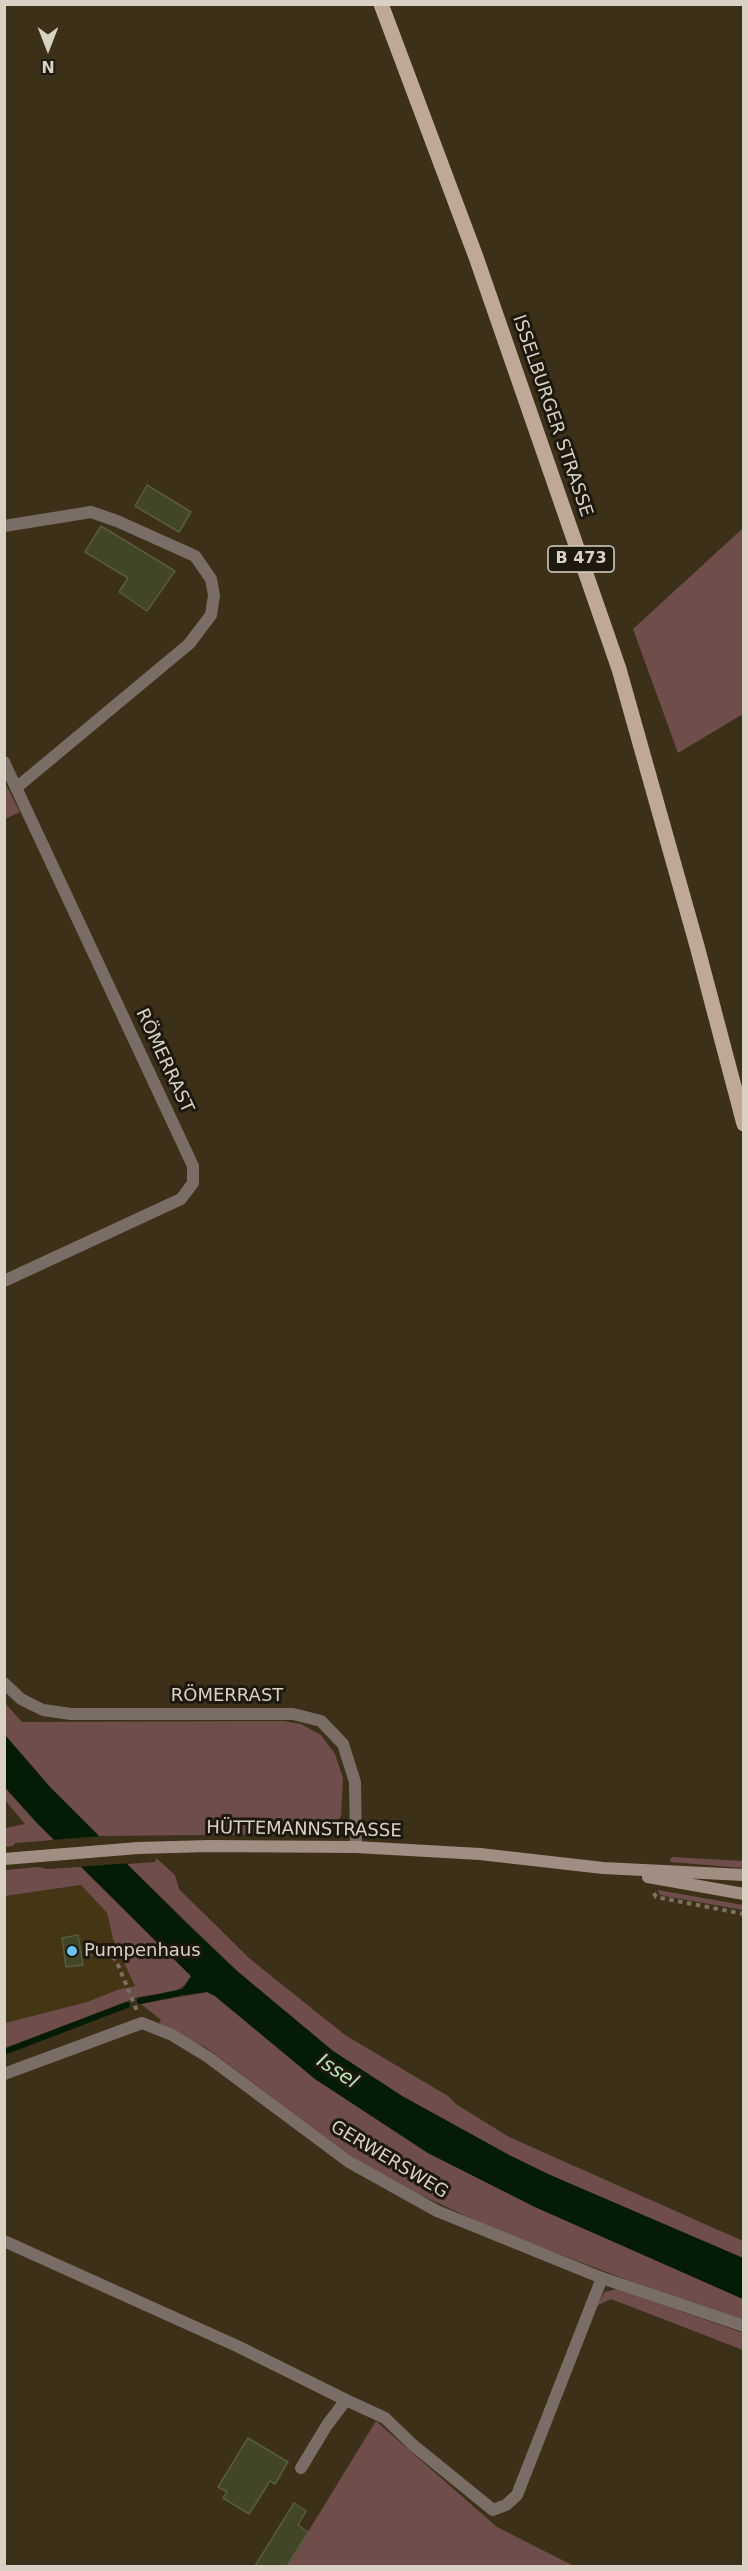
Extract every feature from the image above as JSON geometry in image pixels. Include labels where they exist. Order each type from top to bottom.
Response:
[{"type":"main road","name":"ISSELBURGER STRASSE","points":[[381,4],[476,257],[619,669],[697,946],[744,1124]]},
{"type":"main road","name":"HÜTTEMANNSTRASSE","points":[[4,1859],[138,1848],[356,1847],[480,1854],[603,1868],[744,1875]]},
{"type":"main road","name":"HÜTTEMANNSTRASSE","points":[[603,1868],[744,1894]]},
{"type":"street","points":[[4,526],[92,512],[195,556],[211,579],[214,595],[211,615],[189,644],[16,788]]},
{"type":"street","name":"RÖMERRAST","points":[[4,762],[193,1166],[193,1183],[181,1199],[4,1281]]},
{"type":"street","name":"RÖMERRAST","points":[[4,1683],[21,1699],[43,1710],[71,1714],[293,1714],[321,1721],[343,1744],[355,1782],[356,1847]]},
{"type":"street","points":[[4,2074],[142,2023]]},
{"type":"street","name":"GERWERSWEG","points":[[142,2023],[172,2035],[208,2057],[349,2162],[437,2211],[602,2278],[744,2325]]},
{"type":"street","points":[[4,2241],[237,2346],[385,2418],[413,2445],[493,2510],[506,2505],[517,2495],[602,2278]]},
{"type":"street","points":[[301,2468],[327,2425],[346,2400]]},
{"type":"path","points":[[87,1955],[108,1953],[116,1960],[142,2023]]},
{"type":"shaded area","points":[[743,528],[743,714],[678,753],[633,629]]},
{"type":"shaded area","points":[[4,781],[20,812],[5,819],[4,819]]},
{"type":"shaded area","points":[[4,1702],[22,1722],[283,1721],[301,1724],[321,1735],[335,1754],[343,1778],[341,1816],[335,1825],[320,1834],[99,1836],[50,1787],[5,1735]]},
{"type":"shaded area","points":[[4,1787],[54,1840],[15,1843],[13,1846],[5,1847],[5,1828],[25,1824],[5,1800]]},
{"type":"shaded area","points":[[673,1857],[743,1861],[743,1868],[670,1862]]},
{"type":"shaded area","points":[[156,1858],[175,1875],[179,1889],[250,1959],[345,2035],[448,2096],[456,2104],[509,2137],[743,2241],[743,2258],[509,2155],[402,2096],[333,2051],[237,1971],[127,1864],[155,1862]]},
{"type":"shaded area","points":[[38,1867],[47,1869],[81,1867],[191,1976],[188,1983],[176,1991],[138,1997],[5,2048],[5,2023],[87,2002],[117,1990],[135,1986],[113,1939],[107,1913],[81,1885],[5,1896],[5,1870]]},
{"type":"shaded area","points":[[81,1885],[107,1913],[113,1939],[135,1986],[117,1990],[87,2002],[5,2023],[5,1896]]},
{"type":"shaded area","points":[[658,1890],[743,1905],[743,1910],[664,1896],[659,1894]]},
{"type":"shaded area","points":[[207,1992],[215,1996],[315,2079],[428,2153],[535,2207],[743,2299],[743,2320],[659,2292],[496,2230],[393,2182],[356,2160],[208,2049],[159,2023],[161,2020],[141,2004]]},
{"type":"shaded area","points":[[617,2289],[743,2333],[743,2350],[611,2299],[596,2306],[605,2292]]},
{"type":"shaded area","points":[[376,2421],[497,2527],[574,2566],[287,2566]]},
{"type":"water","name":"Issel","points":[[5,1735],[50,1787],[183,1920],[237,1971],[333,2051],[402,2096],[509,2155],[743,2258],[743,2299],[535,2207],[428,2153],[315,2079],[215,1996],[207,1992],[186,1995],[183,1988],[191,1976],[36,1822],[5,1787]]},
{"type":"pier","points":[[103,1836],[131,1863],[77,1867],[50,1840]]},
{"type":"building","points":[[147,485],[191,512],[179,532],[135,506]]},
{"type":"building","points":[[101,526],[175,571],[147,611],[119,592],[128,578],[85,552]]},
{"type":"building","name":"Pumpenhaus","points":[[78,1935],[83,1965],[66,1967],[62,1938]]},
{"type":"building","points":[[248,2438],[288,2462],[275,2484],[270,2481],[249,2514],[223,2498],[227,2492],[218,2487]]},
{"type":"building","points":[[294,2503],[306,2511],[298,2525],[308,2532],[287,2566],[255,2566]]},
{"type":"waterway","points":[[140,2001],[192,1990]]},
{"type":"waterway","points":[[4,2052],[127,2005]]},
{"type":"place","name":"Pumpenhaus","points":[[72,1951]]}]
